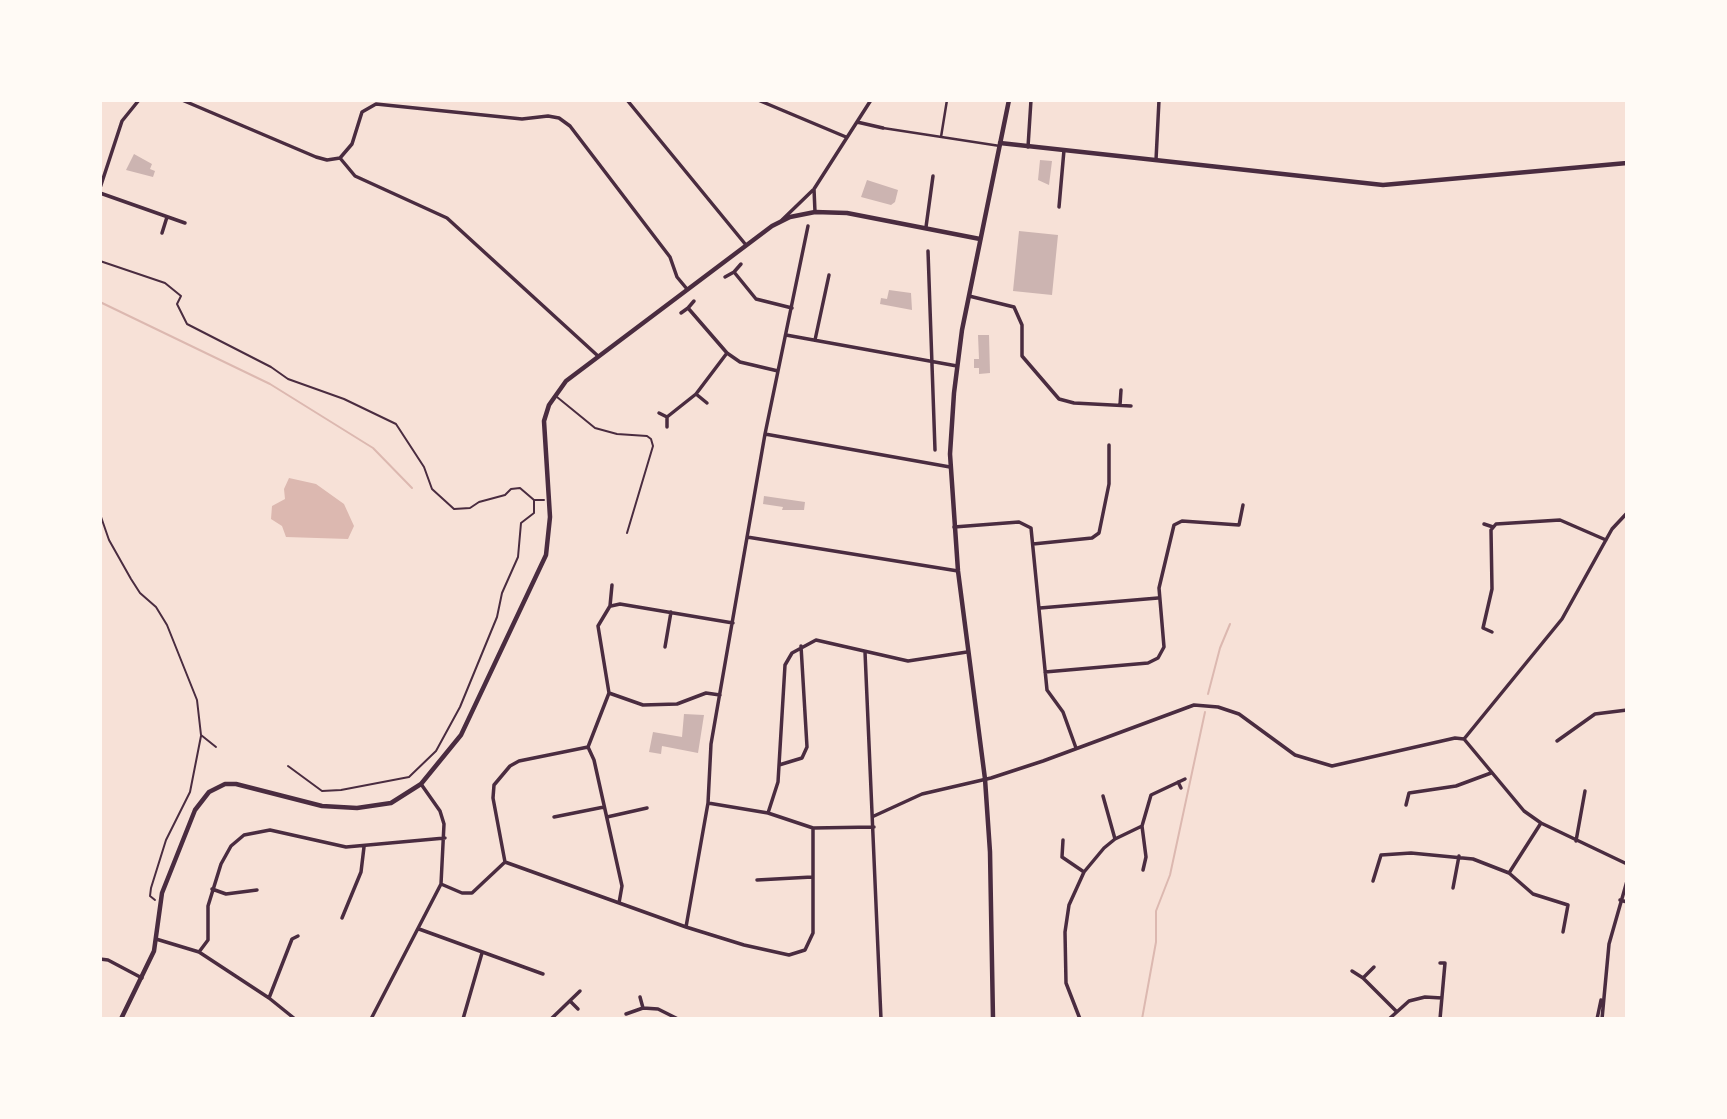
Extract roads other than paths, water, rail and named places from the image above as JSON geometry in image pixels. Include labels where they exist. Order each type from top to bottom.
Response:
[{"type":"street","points":[[100,188],[122,121],[139,100]]},
{"type":"street","points":[[182,100],[327,160],[340,158],[352,144],[362,112],[376,104],[522,119],[548,116],[559,118],[570,125],[670,257],[677,277],[687,289]]},
{"type":"street","points":[[627,100],[746,245]]},
{"type":"street","points":[[758,100],[846,137]]},
{"type":"street","points":[[121,1019],[142,978],[156,939],[162,892],[201,799],[215,788],[236,784],[321,806],[357,808],[391,803],[421,784],[461,736],[539,572],[550,533],[544,421],[555,395],[598,356],[782,220],[814,189],[871,100]]},
{"type":"street","points":[[941,137],[947,100]]},
{"type":"street","points":[[986,1019],[993,1017],[990,852],[985,779],[958,571],[950,467],[957,366],[1009,100]]},
{"type":"street","points":[[1028,147],[1031,100]]},
{"type":"street","points":[[1156,160],[1159,100]]},
{"type":"street","points":[[857,122],[941,137],[1389,186],[1627,163]]},
{"type":"street","points":[[1059,207],[1064,150]]},
{"type":"street","points":[[340,158],[355,176],[447,218],[598,356]]},
{"type":"street","points":[[926,227],[933,176]]},
{"type":"street","points":[[814,189],[815,212]]},
{"type":"street","points":[[100,193],[185,223]]},
{"type":"street","points":[[782,220],[815,212],[847,213],[980,239]]},
{"type":"street","points":[[162,233],[167,217]]},
{"type":"street","points":[[686,927],[708,803],[711,744],[747,537],[765,434],[808,226]]},
{"type":"street","points":[[928,251],[935,450]]},
{"type":"street","points":[[725,277],[741,264]]},
{"type":"street","points":[[734,272],[756,299],[792,308]]},
{"type":"street","points":[[815,340],[828,275]]},
{"type":"street","points":[[969,296],[1014,307],[1022,325],[1022,356],[1059,399],[1074,403],[1131,406]]},
{"type":"street","points":[[681,313],[694,301]]},
{"type":"street","points":[[688,308],[727,353],[740,362],[778,371]]},
{"type":"street","points":[[786,335],[957,366]]},
{"type":"street","points":[[667,417],[696,394],[727,353]]},
{"type":"street","points":[[1120,405],[1121,390]]},
{"type":"street","points":[[696,394],[707,403]]},
{"type":"street","points":[[659,413],[667,417]]},
{"type":"street","points":[[667,417],[667,427]]},
{"type":"street","points":[[765,434],[950,467]]},
{"type":"street","points":[[1033,544],[1092,538],[1099,533],[1109,484],[1109,445]]},
{"type":"street","points":[[1045,672],[1154,661],[1164,647],[1158,598],[1174,525],[1182,521],[1240,525],[1242,505]]},
{"type":"street","points":[[1464,739],[1562,619],[1606,540],[1627,513]]},
{"type":"street","points":[[1493,527],[1499,523],[1560,520],[1606,540]]},
{"type":"street","points":[[954,527],[1024,522],[1031,528],[1048,693],[1063,712],[1076,748]]},
{"type":"street","points":[[1484,524],[1493,527]]},
{"type":"street","points":[[1492,632],[1483,628],[1492,589],[1493,527]]},
{"type":"street","points":[[747,537],[958,571]]},
{"type":"street","points":[[587,747],[609,693],[598,626],[610,606],[612,585]]},
{"type":"street","points":[[1040,608],[1158,598]]},
{"type":"street","points":[[610,606],[620,604],[733,623]]},
{"type":"street","points":[[665,647],[671,612]]},
{"type":"street","points":[[768,813],[776,792],[785,665],[788,657],[801,646],[816,640],[908,661],[967,652]]},
{"type":"street","points":[[779,765],[802,758],[807,747],[801,646]]},
{"type":"street","points":[[865,652],[881,1019]]},
{"type":"street","points":[[609,693],[643,705],[677,704],[706,693],[720,695]]},
{"type":"street","points":[[874,816],[922,794],[985,779],[1194,705],[1218,707],[1239,714],[1295,755],[1332,766],[1455,738],[1464,739],[1507,794],[1541,823],[1627,864]]},
{"type":"street","points":[[1557,741],[1595,714],[1627,710]]},
{"type":"street","points":[[587,747],[594,760],[622,886],[619,903]]},
{"type":"street","points":[[505,862],[494,798],[494,785],[501,774],[519,761],[587,747]]},
{"type":"street","points":[[1406,805],[1409,793],[1456,786],[1491,773]]},
{"type":"street","points":[[1143,870],[1146,857],[1142,826],[1151,795],[1185,779]]},
{"type":"street","points":[[1178,782],[1181,788]]},
{"type":"street","points":[[371,1019],[441,884],[445,838],[440,811],[421,784]]},
{"type":"street","points":[[1576,841],[1585,791]]},
{"type":"street","points":[[1102,796],[1115,839]]},
{"type":"street","points":[[708,803],[768,813],[813,828],[874,827]]},
{"type":"street","points":[[554,817],[604,807]]},
{"type":"street","points":[[607,817],[647,808]]},
{"type":"street","points":[[1509,873],[1541,823]]},
{"type":"street","points":[[1080,1019],[1066,983],[1065,932],[1069,905],[1084,872],[1115,839],[1142,826]]},
{"type":"street","points":[[505,862],[686,927],[789,955],[801,952],[809,946],[813,933],[813,828]]},
{"type":"street","points":[[199,952],[208,940],[208,906],[227,852],[238,839],[253,832],[270,830],[329,845],[364,847],[445,838]]},
{"type":"street","points":[[1063,840],[1062,857],[1084,872]]},
{"type":"street","points":[[342,918],[361,872],[364,847]]},
{"type":"street","points":[[1373,881],[1381,855],[1459,856],[1488,863],[1509,873],[1533,894],[1568,905],[1563,932]]},
{"type":"street","points":[[1452,884],[1459,856]]},
{"type":"street","points":[[441,884],[462,893],[472,893],[505,862]]},
{"type":"street","points":[[757,880],[812,877]]},
{"type":"street","points":[[1600,1019],[1612,928],[1627,881]]},
{"type":"street","points":[[212,889],[226,894],[257,890]]},
{"type":"street","points":[[1620,900],[1627,902]]},
{"type":"street","points":[[419,929],[543,974]]},
{"type":"street","points":[[269,998],[292,939],[298,936]]},
{"type":"street","points":[[156,939],[199,952],[269,998],[295,1019]]},
{"type":"street","points":[[100,953],[101,959],[142,978]]},
{"type":"street","points":[[463,1019],[482,953]]},
{"type":"street","points":[[1440,963],[1445,964],[1440,1019]]},
{"type":"street","points":[[1363,978],[1374,967]]},
{"type":"street","points":[[1352,971],[1363,978],[1396,1011]]},
{"type":"street","points":[[551,1019],[580,991]]},
{"type":"street","points":[[640,997],[643,1008]]},
{"type":"street","points":[[1389,1019],[1396,1011],[1416,999],[1442,998]]},
{"type":"street","points":[[571,1002],[578,1009]]},
{"type":"street","points":[[626,1014],[643,1008],[658,1009],[678,1019]]},
{"type":"lane","points":[[555,395],[595,428],[617,434],[647,436],[651,439],[653,446],[627,533]]},
{"type":"waterway","points":[[100,302],[270,384],[373,448],[412,488]]},
{"type":"waterway","points":[[1208,694],[1220,648],[1230,624]]},
{"type":"waterway","points":[[1142,1019],[1156,942],[1156,911],[1170,875],[1205,712]]}]
